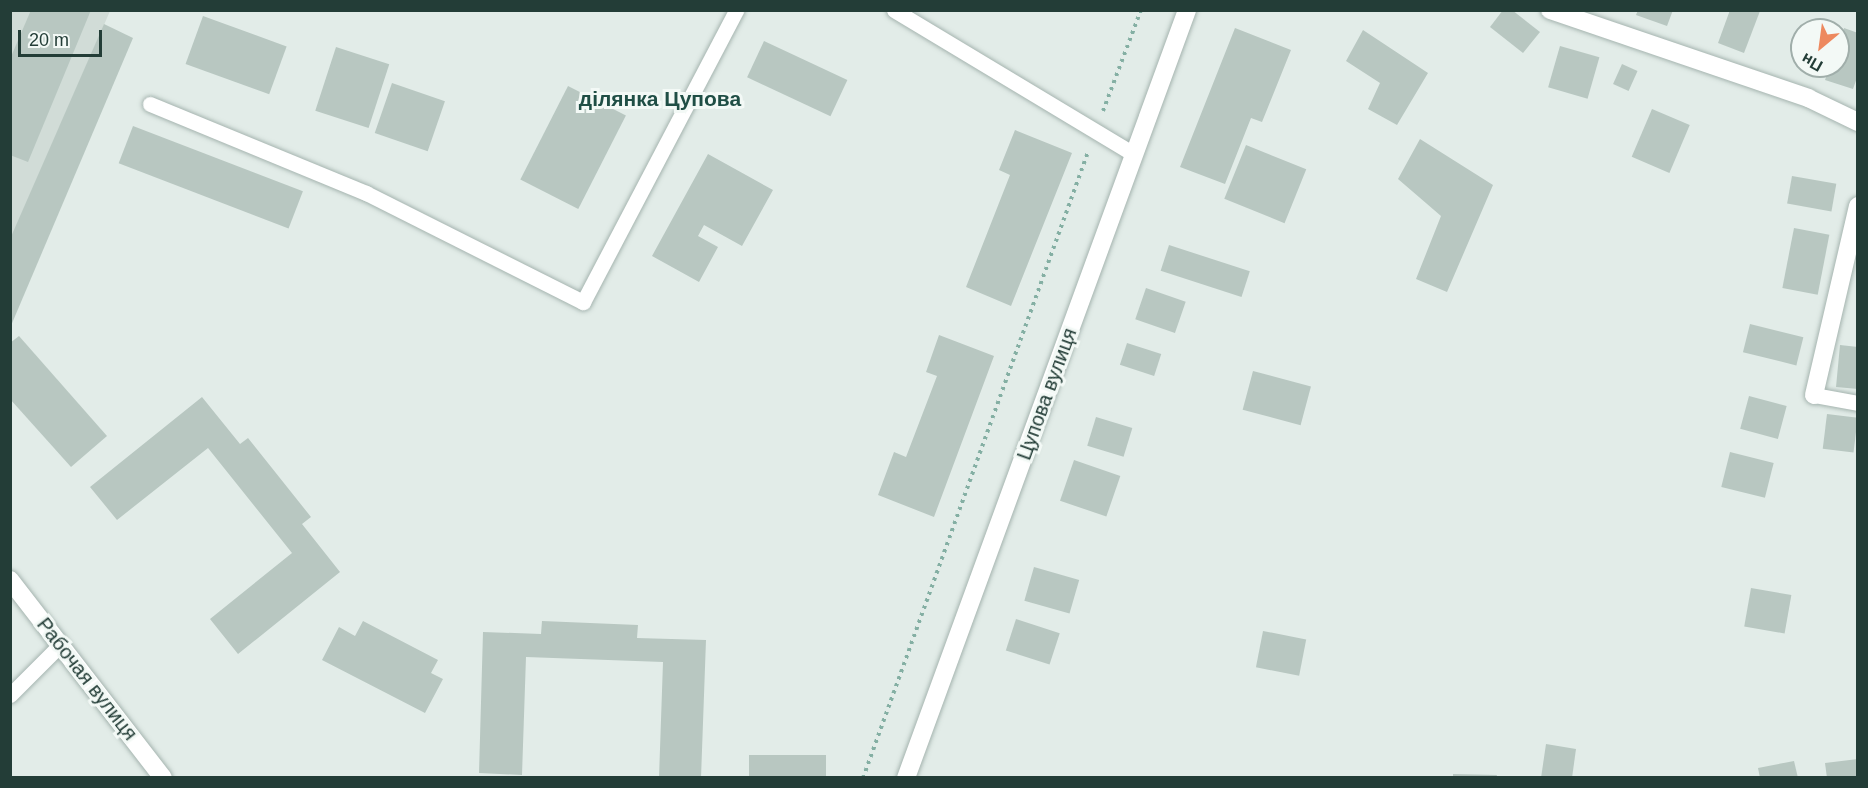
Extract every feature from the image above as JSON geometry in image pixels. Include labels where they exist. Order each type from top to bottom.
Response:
[{"type":"street","name":"Цупова вулиця","points":[[906,777],[1187,10]]},
{"type":"street","points":[[1550,10],[1808,98],[1857,122]]},
{"type":"street","points":[[1814,396],[1857,206]]},
{"type":"street","name":"Рабочая вулиця","points":[[10,580],[163,777]]},
{"type":"lane","points":[[150,104],[366,193],[583,302],[736,10]]},
{"type":"lane","points":[[894,10],[1134,154]]},
{"type":"lane","points":[[1814,396],[1857,403]]},
{"type":"lane","points":[[10,695],[60,645]]},
{"type":"path","points":[[863,777],[1141,10]]},
{"type":"shaded area","points":[[11,11],[110,11],[11,239]]},
{"type":"building","points":[[31,10],[91,10],[28,162],[10,155],[10,59]]},
{"type":"building","points":[[1503,10],[1512,10],[1540,32],[1523,53],[1490,27]]},
{"type":"building","points":[[1638,10],[1673,10],[1667,26],[1636,15]]},
{"type":"building","points":[[1730,10],[1760,11],[1744,53],[1718,43]]},
{"type":"building","points":[[203,16],[287,46],[269,94],[186,64]]},
{"type":"building","points":[[104,24],[133,38],[10,328],[10,239]]},
{"type":"building","points":[[1235,28],[1291,50],[1262,122],[1251,118],[1225,184],[1180,167]]},
{"type":"building","points":[[1363,30],[1428,73],[1397,125],[1368,109],[1380,83],[1346,61]]},
{"type":"building","points":[[1850,30],[1858,33],[1858,75],[1853,89],[1825,80],[1826,78],[1850,78]]},
{"type":"building","points":[[764,41],[847,80],[830,116],[747,77]]},
{"type":"building","points":[[1560,46],[1599,57],[1588,99],[1548,87]]},
{"type":"building","points":[[336,47],[389,64],[369,128],[315,111]]},
{"type":"building","points":[[1622,64],[1638,71],[1629,91],[1613,84]]},
{"type":"building","points":[[392,83],[445,101],[428,151],[375,133]]},
{"type":"building","points":[[568,86],[626,116],[578,209],[520,180]]},
{"type":"building","points":[[1652,109],[1690,125],[1669,173],[1632,157]]},
{"type":"building","points":[[133,126],[303,191],[289,229],[119,163]]},
{"type":"building","points":[[1015,130],[1072,153],[1011,306],[966,287],[1010,175],[999,170]]},
{"type":"building","points":[[1420,139],[1493,185],[1447,292],[1416,279],[1441,216],[1398,179]]},
{"type":"building","points":[[1246,145],[1306,169],[1285,223],[1224,199]]},
{"type":"building","points":[[708,154],[773,190],[742,246],[704,225],[698,236],[718,247],[699,282],[652,256]]},
{"type":"building","points":[[1792,176],[1836,184],[1831,211],[1787,204]]},
{"type":"building","points":[[1794,228],[1829,235],[1818,295],[1782,288]]},
{"type":"building","points":[[1169,245],[1250,271],[1241,297],[1161,271]]},
{"type":"building","points":[[1146,288],[1186,302],[1175,333],[1135,319]]},
{"type":"building","points":[[1750,324],[1803,337],[1796,365],[1743,352]]},
{"type":"building","points":[[939,335],[994,356],[934,517],[878,495],[894,452],[906,457],[937,376],[926,372]]},
{"type":"building","points":[[19,336],[107,436],[71,467],[10,399],[10,343]]},
{"type":"building","points":[[1127,343],[1161,354],[1154,376],[1120,365]]},
{"type":"building","points":[[1840,345],[1858,347],[1858,389],[1836,387]]},
{"type":"building","points":[[1253,371],[1311,387],[1301,425],[1243,410]]},
{"type":"building","points":[[1749,396],[1787,406],[1778,439],[1740,429]]},
{"type":"building","points":[[202,397],[240,444],[248,438],[311,517],[302,524],[340,572],[238,654],[210,619],[292,553],[208,448],[117,520],[90,487]]},
{"type":"building","points":[[1827,414],[1858,418],[1854,453],[1823,449]]},
{"type":"building","points":[[1096,417],[1132,428],[1124,457],[1087,446]]},
{"type":"building","points":[[1730,452],[1774,463],[1765,498],[1721,487]]},
{"type":"building","points":[[1074,460],[1120,476],[1106,517],[1060,501]]},
{"type":"building","points":[[1034,567],[1079,580],[1070,614],[1024,601]]},
{"type":"building","points":[[1751,588],[1791,595],[1785,634],[1744,626]]},
{"type":"building","points":[[1016,619],[1060,633],[1050,665],[1006,650]]},
{"type":"building","points":[[363,621],[438,660],[431,673],[443,679],[425,713],[322,660],[339,627],[355,636]]},
{"type":"building","points":[[542,621],[638,625],[637,638],[706,640],[701,778],[659,778],[663,662],[526,657],[522,775],[479,773],[483,632],[541,634]]},
{"type":"building","points":[[1263,631],[1306,639],[1299,676],[1256,667]]},
{"type":"building","points":[[1546,744],[1576,749],[1572,778],[1541,778]]},
{"type":"building","points":[[749,755],[826,755],[826,778],[749,778]]},
{"type":"building","points":[[1858,759],[1858,778],[1827,778],[1825,763]]},
{"type":"building","points":[[1794,761],[1798,778],[1760,778],[1758,768]]},
{"type":"building","points":[[1453,774],[1497,775],[1496,778],[1453,778]]},
{"type":"district","name":"ділянка Цупова","points":[[660,99]]}]
